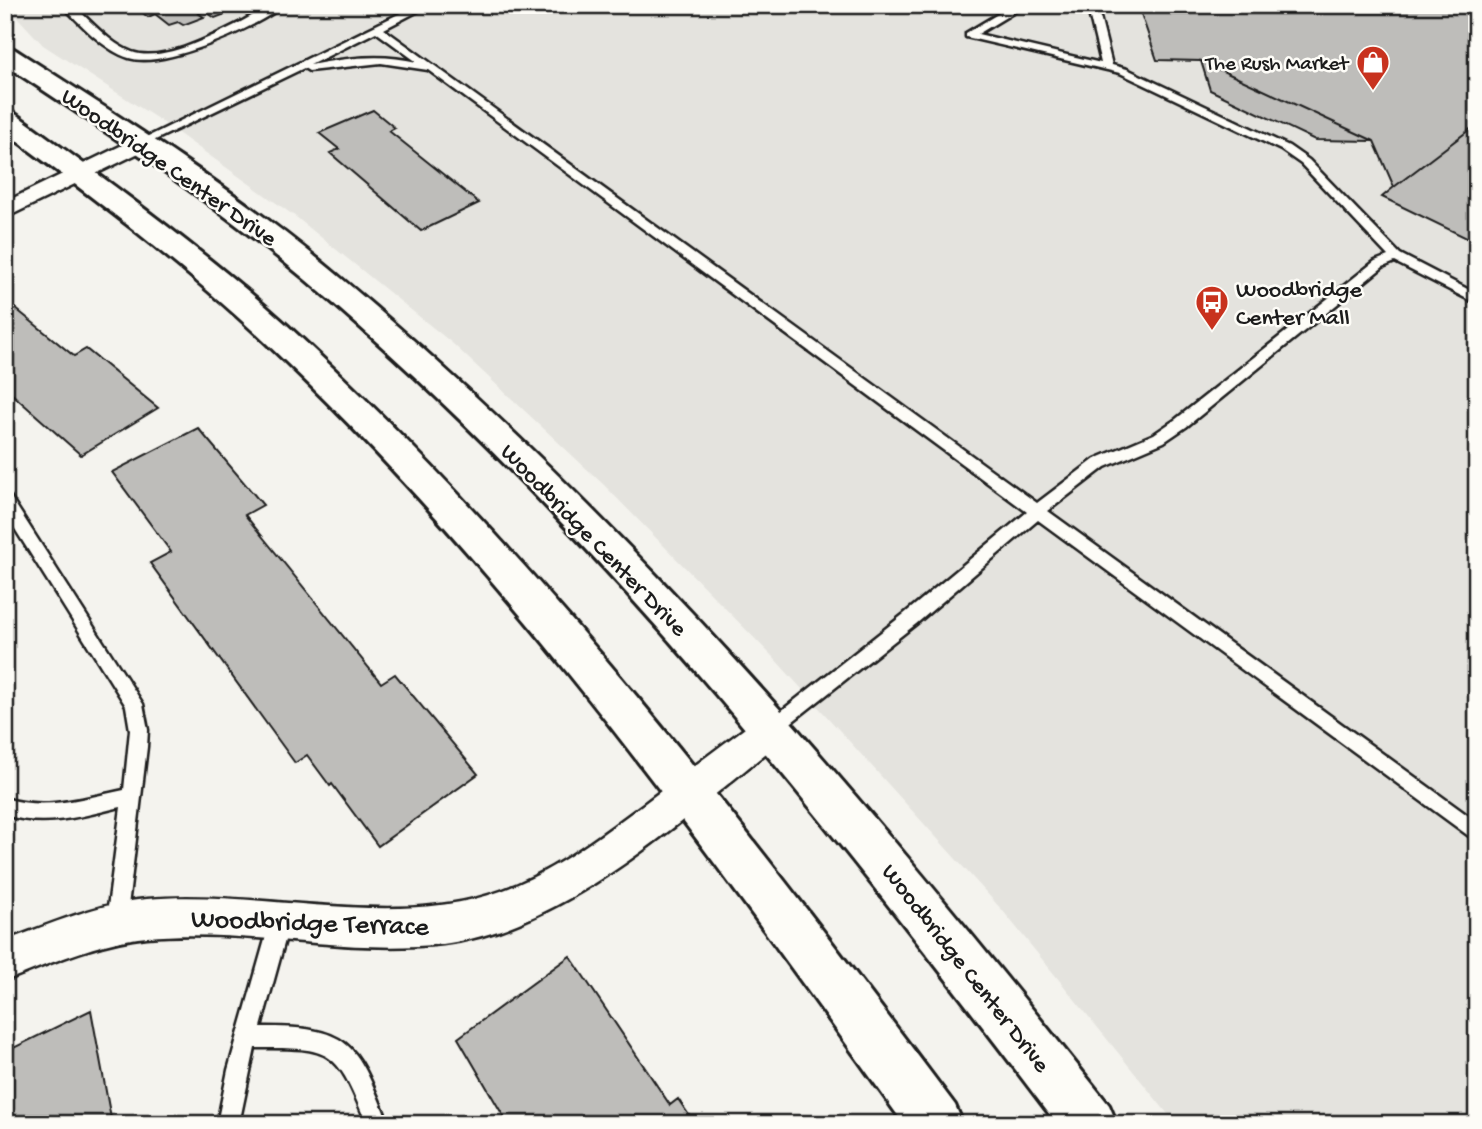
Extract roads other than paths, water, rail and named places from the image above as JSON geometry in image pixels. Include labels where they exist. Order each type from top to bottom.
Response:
[{"type":"street","name":"Woodbridge Center Drive","points":[[5,54],[143,142],[272,237],[450,393],[566,505],[643,585],[772,728],[946,935],[1090,1124]]},
{"type":"street","points":[[5,119],[82,173],[225,289],[362,418],[529,599],[688,792],[830,978],[936,1124]]},
{"type":"street","points":[[5,211],[143,142]]},
{"type":"street","name":"Woodbridge Terrace","points":[[5,961],[48,944],[116,923],[175,916],[417,926],[475,919],[502,910],[580,871],[772,728]]},
{"type":"lane","points":[[67,5],[125,53],[144,58],[167,55],[237,29],[279,5]]},
{"type":"lane","points":[[143,142],[425,5]]},
{"type":"lane","points":[[1021,5],[982,25],[970,36],[1107,67],[1142,79],[1291,151],[1305,162],[1396,257],[1477,300]]},
{"type":"lane","points":[[1092,5],[1107,67]]},
{"type":"lane","points":[[378,29],[1476,830]]},
{"type":"lane","points":[[289,72],[352,61],[387,60],[413,64],[446,79]]},
{"type":"lane","points":[[772,728],[910,619],[1094,467],[1159,438],[1181,423],[1379,264],[1396,257]]},
{"type":"lane","points":[[5,500],[134,704],[139,730],[138,747],[116,923]]},
{"type":"lane","points":[[5,806],[30,812],[47,812],[130,797]]},
{"type":"lane","points":[[228,1124],[280,922]]},
{"type":"lane","points":[[248,1038],[308,1037],[332,1043],[349,1061],[378,1124]]},
{"type":"place","name":"The Rush Market","points":[[1373,92]]},
{"type":"place","name":"Woodbridge Center Mall","points":[[1212,332]]}]
